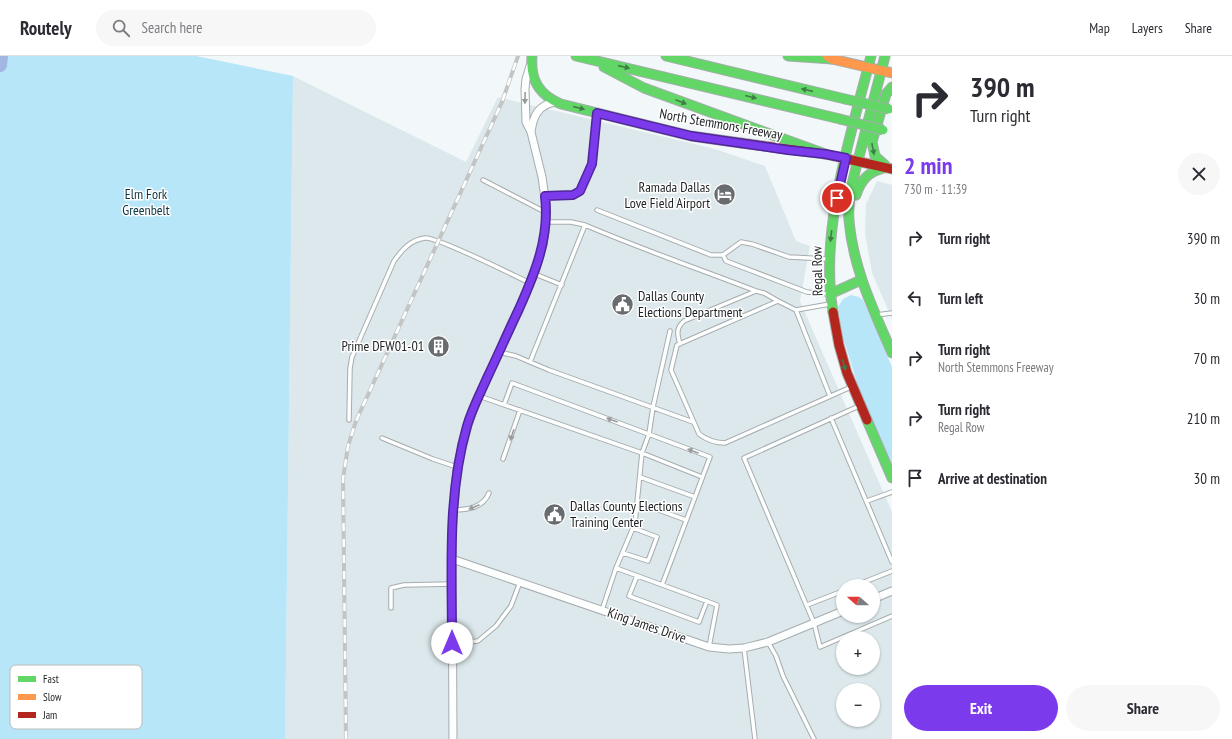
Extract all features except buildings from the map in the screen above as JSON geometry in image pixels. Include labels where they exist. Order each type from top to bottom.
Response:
[{"type":"main road","name":"North Stemmons Freeway","points":[[576,56],[888,131]]},
{"type":"main road","points":[[666,56],[890,110]]},
{"type":"main road","points":[[788,56],[842,56]]},
{"type":"main road","name":"Regal Row","points":[[871,56],[834,212],[829,259],[831,299],[839,345],[847,373],[892,478]]},
{"type":"main road","points":[[885,56],[858,161],[850,199],[849,218],[851,238],[861,280],[892,353]]},
{"type":"main road","points":[[830,57],[892,73]]},
{"type":"main road","points":[[586,58],[644,88],[825,154]]},
{"type":"main road","name":"North Stemmons Freeway","points":[[531,60],[532,77],[539,89],[547,97],[556,102],[697,137],[825,154],[890,168]]},
{"type":"main road","points":[[890,168],[876,158],[872,150],[872,142],[886,94],[892,87]]},
{"type":"main road","points":[[849,218],[857,190],[866,176],[870,172],[890,168]]},
{"type":"main road","points":[[831,299],[861,280]]},
{"type":"street","points":[[454,739],[452,558],[453,510],[457,467],[468,425],[479,396],[535,274],[543,246],[546,222],[545,196],[542,177],[531,132],[526,122],[526,79],[531,60]]},
{"type":"street","points":[[531,132],[532,122],[537,112],[546,105],[556,102]]},
{"type":"street","name":"King James Drive","points":[[452,558],[709,647],[729,649],[744,648],[768,642],[836,614]]},
{"type":"street","points":[[880,596],[892,591]]},
{"type":"lane","points":[[545,196],[573,195],[580,191],[592,164],[597,113]]},
{"type":"lane","points":[[483,180],[546,212]]},
{"type":"lane","points":[[597,210],[711,255],[723,255],[741,242],[752,244],[789,257],[829,259]]},
{"type":"lane","points":[[546,222],[571,222],[585,225],[624,242],[764,293],[796,310],[830,396]]},
{"type":"lane","points":[[530,362],[585,225]]},
{"type":"lane","points":[[349,420],[350,368],[352,357],[394,261],[404,248],[413,241],[426,237],[430,238],[530,283]]},
{"type":"lane","points":[[723,255],[726,261],[807,292],[831,299]]},
{"type":"lane","points":[[535,274],[562,285]]},
{"type":"lane","points":[[680,344],[677,334],[679,326],[684,321],[756,291]]},
{"type":"lane","points":[[796,310],[831,299]]},
{"type":"lane","points":[[778,301],[677,345],[671,370],[699,434],[707,440],[725,443],[852,386]]},
{"type":"lane","points":[[875,315],[892,313]]},
{"type":"lane","points":[[602,610],[616,568],[635,524],[642,454],[649,434],[653,408],[670,331]]},
{"type":"lane","points":[[499,352],[516,356],[549,370],[693,422]]},
{"type":"lane","points":[[504,405],[512,383],[710,457],[662,585]]},
{"type":"lane","points":[[479,396],[702,477]]},
{"type":"lane","points":[[860,405],[744,458],[807,605],[814,623],[820,647],[892,616]]},
{"type":"lane","points":[[503,459],[520,410]]},
{"type":"lane","points":[[831,418],[892,562]]},
{"type":"lane","points":[[382,438],[457,467]]},
{"type":"lane","points":[[640,477],[695,497]]},
{"type":"lane","points":[[867,501],[892,492]]},
{"type":"lane","points":[[453,510],[466,510],[478,506],[487,499],[489,493]]},
{"type":"lane","points":[[637,502],[686,520]]},
{"type":"lane","points":[[623,553],[648,561],[657,537],[633,528]]},
{"type":"lane","points":[[616,568],[717,604],[709,647]]},
{"type":"lane","points":[[872,579],[892,571]]},
{"type":"lane","points":[[637,576],[629,596],[699,622],[707,601]]},
{"type":"lane","points":[[452,643],[478,641],[496,626],[511,606],[520,582]]},
{"type":"lane","points":[[391,608],[391,588],[404,585],[452,584]]},
{"type":"lane","points":[[807,605],[836,594]]},
{"type":"lane","points":[[768,642],[776,656],[783,676],[814,739]]},
{"type":"lane","points":[[744,648],[755,739]]},
{"type":"shaded area","points":[[293,76],[466,162],[498,97],[715,149],[765,166],[796,241],[810,246],[800,301],[892,512],[892,739],[285,739]]},
{"type":"shaded area","points":[[877,181],[892,185],[892,319],[872,273],[865,233],[866,204]]},
{"type":"green space","name":"Elm Fork Greenbelt","points":[[0,56],[196,56],[293,76],[285,739],[0,739]]},
{"type":"green space","points":[[851,295],[859,297],[863,300],[892,367],[892,465],[859,389],[843,337],[838,307],[843,299]]},
{"type":"waterway","points":[[0,65],[1,56]]},
{"type":"railway","points":[[346,739],[343,479],[348,446],[356,421],[502,102],[518,56]]},
{"type":"traffic: fast","points":[[532,56],[534,79],[538,86],[547,96],[561,104],[691,136],[741,143]]},
{"type":"traffic: fast","points":[[576,56],[840,119]]},
{"type":"traffic: fast","points":[[666,56],[845,99]]},
{"type":"traffic: fast","points":[[788,56],[832,59]]},
{"type":"traffic: fast","points":[[833,312],[830,281],[830,249],[834,216],[846,150],[871,56]]},
{"type":"traffic: fast","points":[[885,56],[852,182],[849,201],[849,220],[851,238],[859,272],[892,353]]},
{"type":"traffic: fast","points":[[604,67],[644,88],[825,154]]},
{"type":"traffic: fast","points":[[885,165],[875,156],[872,142],[886,94],[892,87]]},
{"type":"traffic: fast","points":[[845,99],[889,109]]},
{"type":"traffic: fast","points":[[840,119],[883,130]]},
{"type":"traffic: fast","points":[[856,195],[860,185],[869,174],[884,168]]},
{"type":"traffic: fast","points":[[830,294],[861,280]]},
{"type":"traffic: fast","points":[[867,420],[892,478]]},
{"type":"traffic: slow","points":[[827,56],[832,59],[892,73]]},
{"type":"traffic: jam","points":[[741,143],[825,154],[892,169]]},
{"type":"traffic: jam","points":[[833,312],[839,345],[847,373],[867,420]]},
{"type":"place","name":"Ramada Dallas Love Field Airport","points":[[725,195]]},
{"type":"place","name":"Dallas County Elections Department","points":[[623,304]]},
{"type":"place","name":"Prime DFW01-01","points":[[439,346]]},
{"type":"place","name":"Dallas County Elections Training Center","points":[[554,514]]},
{"type":"route","points":[[452,643],[452,520],[457,467],[468,425],[474,407],[537,267],[545,234],[545,196],[573,195],[580,191],[592,164],[597,113],[710,140],[825,154],[846,158],[837,198]]}]
